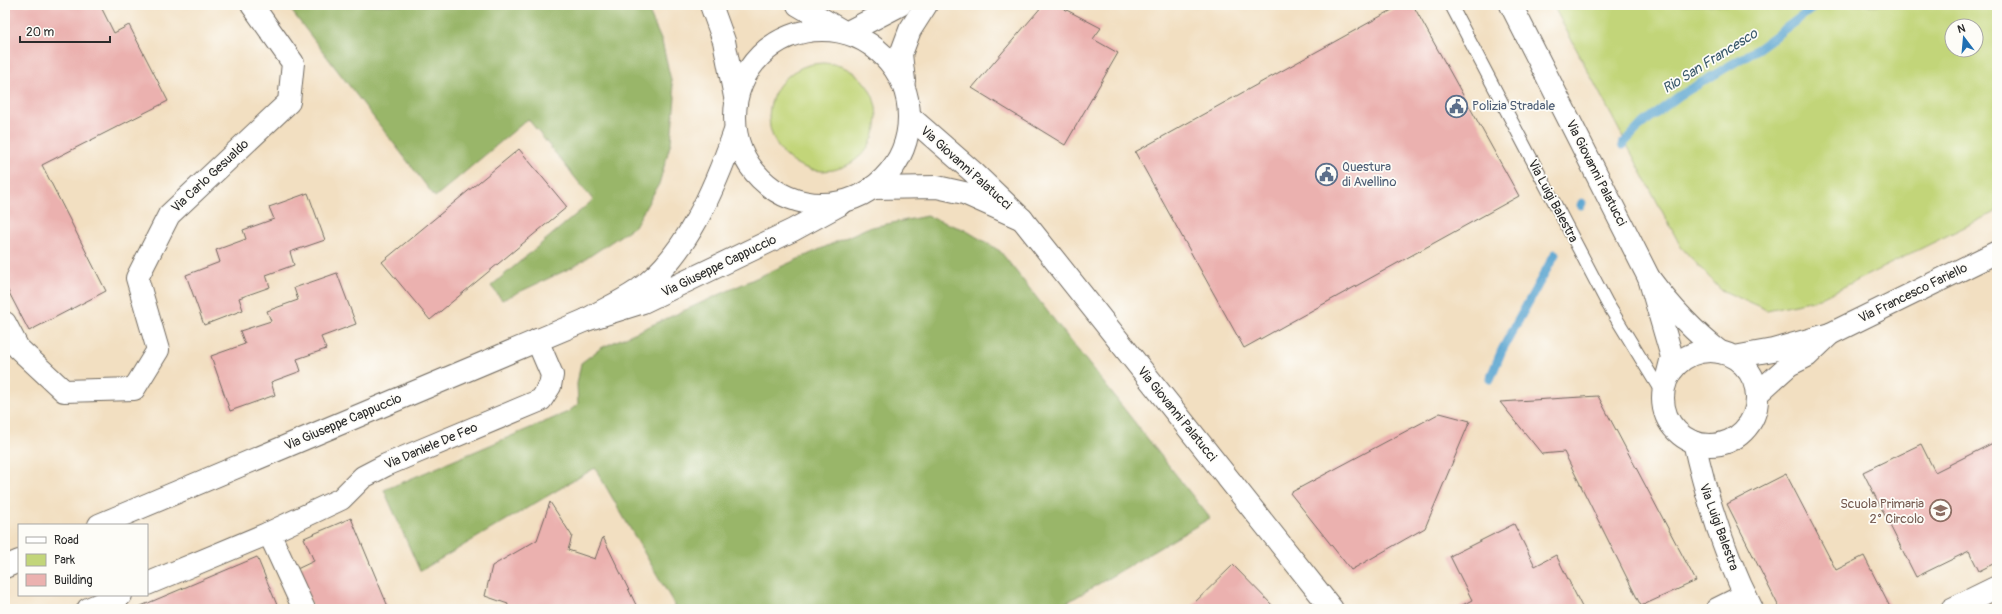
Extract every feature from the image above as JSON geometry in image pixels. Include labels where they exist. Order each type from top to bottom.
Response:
[{"type":"street","name":"Via Carlo Gesualdo","points":[[5,323],[18,348],[64,391],[134,389],[158,350],[137,278],[169,215],[289,102],[293,63],[252,5]]},
{"type":"street","points":[[711,5],[715,12],[724,41],[736,102],[735,131],[745,159],[764,182],[782,194],[788,197],[817,204],[846,200],[872,188],[892,169],[905,144],[909,116],[901,54],[910,30],[926,5]]},
{"type":"street","points":[[798,5],[846,33],[871,45],[891,64],[905,89]]},
{"type":"street","points":[[736,102],[745,74],[764,52],[789,36],[818,30],[846,33],[900,5]]},
{"type":"street","name":"Via Giovanni Palatucci","points":[[1511,5],[1649,278],[1670,306],[1697,334],[1727,354]]},
{"type":"street","name":"Via Giovanni Palatucci","points":[[909,116],[973,172],[1022,219],[1332,609]]},
{"type":"street","name":"Via Giuseppe Cappuccio","points":[[586,320],[637,290],[672,258],[685,242],[723,165],[735,131]]},
{"type":"street","name":"Via Giovanni Palatucci","points":[[872,188],[937,187],[964,192],[1022,219]]},
{"type":"street","name":"Via Giuseppe Cappuccio","points":[[101,524],[537,340],[586,320],[643,302],[793,230],[846,200]]},
{"type":"street","name":"Via Francesco Fariello","points":[[1727,354],[1773,350],[1830,334],[1997,252]]},
{"type":"street","name":"Via Giovanni Palatucci","points":[[1649,278],[1672,357],[1665,385]]},
{"type":"street","name":"Via Francesco Fariello","points":[[1757,394],[1789,365],[1807,356],[1830,334]]},
{"type":"street","name":"Via Daniele De Feo","points":[[148,584],[269,534],[341,499],[363,477],[386,465],[541,400],[550,386],[552,375],[537,340]]},
{"type":"street","points":[[1704,350],[1727,354],[1746,367],[1754,380],[1757,394],[1756,410],[1749,424],[1739,435],[1720,443],[1709,445],[1694,442],[1680,435],[1669,423],[1663,408],[1665,385],[1676,364],[1689,355],[1704,350]]},
{"type":"street","name":"Via Luigi Balestra","points":[[1694,442],[1705,491],[1718,532],[1748,602]]},
{"type":"street","points":[[269,534],[304,609]]},
{"type":"street","points":[[5,567],[18,561]]},
{"type":"street","points":[[1952,609],[1997,587]]},
{"type":"street","points":[[88,609],[119,596]]},
{"type":"street","points":[[1717,609],[1748,602]]},
{"type":"lane","name":"Via Luigi Balestra","points":[[1451,5],[1607,303],[1665,385]]},
{"type":"green space","points":[[287,5],[646,5],[662,42],[675,97],[671,142],[659,184],[635,226],[575,266],[502,300],[491,286],[593,200],[528,119],[435,197]]},
{"type":"green space","points":[[1553,5],[1997,5],[1997,211],[1819,299],[1767,310],[1721,290],[1681,247]]},
{"type":"green space","points":[[823,63],[844,67],[861,79],[873,96],[877,117],[873,138],[861,155],[844,167],[823,171],[802,167],[785,155],[773,138],[769,117],[773,96],[785,79],[802,67]]},
{"type":"green space","points":[[927,216],[965,230],[1000,251],[1210,518],[1056,609],[677,609],[595,468],[420,571],[384,490],[568,412],[578,404],[577,384],[581,363],[601,348],[867,228]]},
{"type":"building","points":[[5,5],[100,5],[114,33],[129,25],[168,101],[42,165],[106,291],[29,331],[5,285]]},
{"type":"building","points":[[1043,5],[1057,5],[1101,28],[1093,39],[1118,53],[1065,145],[972,88]]},
{"type":"building","name":"Questura di Avellino","points":[[1401,5],[1413,5],[1519,196],[1244,348],[1135,152]]},
{"type":"building","points":[[519,149],[567,207],[430,320],[382,262]]},
{"type":"building","points":[[308,193],[325,240],[290,252],[294,265],[266,275],[270,287],[239,298],[243,310],[204,325],[186,275],[220,262],[216,250],[246,239],[243,230],[274,219],[269,207]]},
{"type":"building","points":[[337,273],[356,324],[321,337],[326,349],[297,359],[301,371],[271,382],[275,395],[230,411],[211,356],[245,344],[240,331],[271,321],[267,311],[298,300],[294,288]]},
{"type":"building","points":[[1598,396],[1696,581],[1641,606],[1564,452],[1542,454],[1500,402]]},
{"type":"building","points":[[1440,413],[1470,421],[1425,528],[1351,570],[1290,493]]},
{"type":"building","name":"Scuola Primaria 2° Circolo","points":[[1997,441],[1997,562],[1979,571],[1969,551],[1916,577],[1863,472],[1921,444],[1935,472]]},
{"type":"building","points":[[1786,474],[1836,570],[1864,556],[1891,609],[1780,609],[1727,504]]},
{"type":"building","points":[[550,502],[572,536],[568,550],[595,559],[603,537],[638,609],[507,609],[508,604],[485,596],[492,566],[537,540]]},
{"type":"building","points":[[351,518],[389,609],[314,609],[297,569],[314,561],[304,538]]},
{"type":"building","points":[[1514,524],[1535,566],[1556,555],[1583,609],[1455,609],[1472,600],[1450,556]]},
{"type":"building","points":[[257,557],[277,605],[269,609],[134,609]]},
{"type":"building","points":[[1233,565],[1276,609],[1188,609]]},
{"type":"waterway","name":"Rio San Francesco","points":[[1622,145],[1641,125],[1679,96],[1759,48],[1817,5]]},
{"type":"waterway","name":"Rio San Francesco","points":[[1490,379],[1502,350],[1555,254]]},
{"type":"place","name":"Polizia Stradale","points":[[1456,106]]},
{"type":"place","name":"Questura di Avellino","points":[[1327,174]]},
{"type":"place","name":"Scuola Primaria 2° Circolo","points":[[1940,511]]}]
